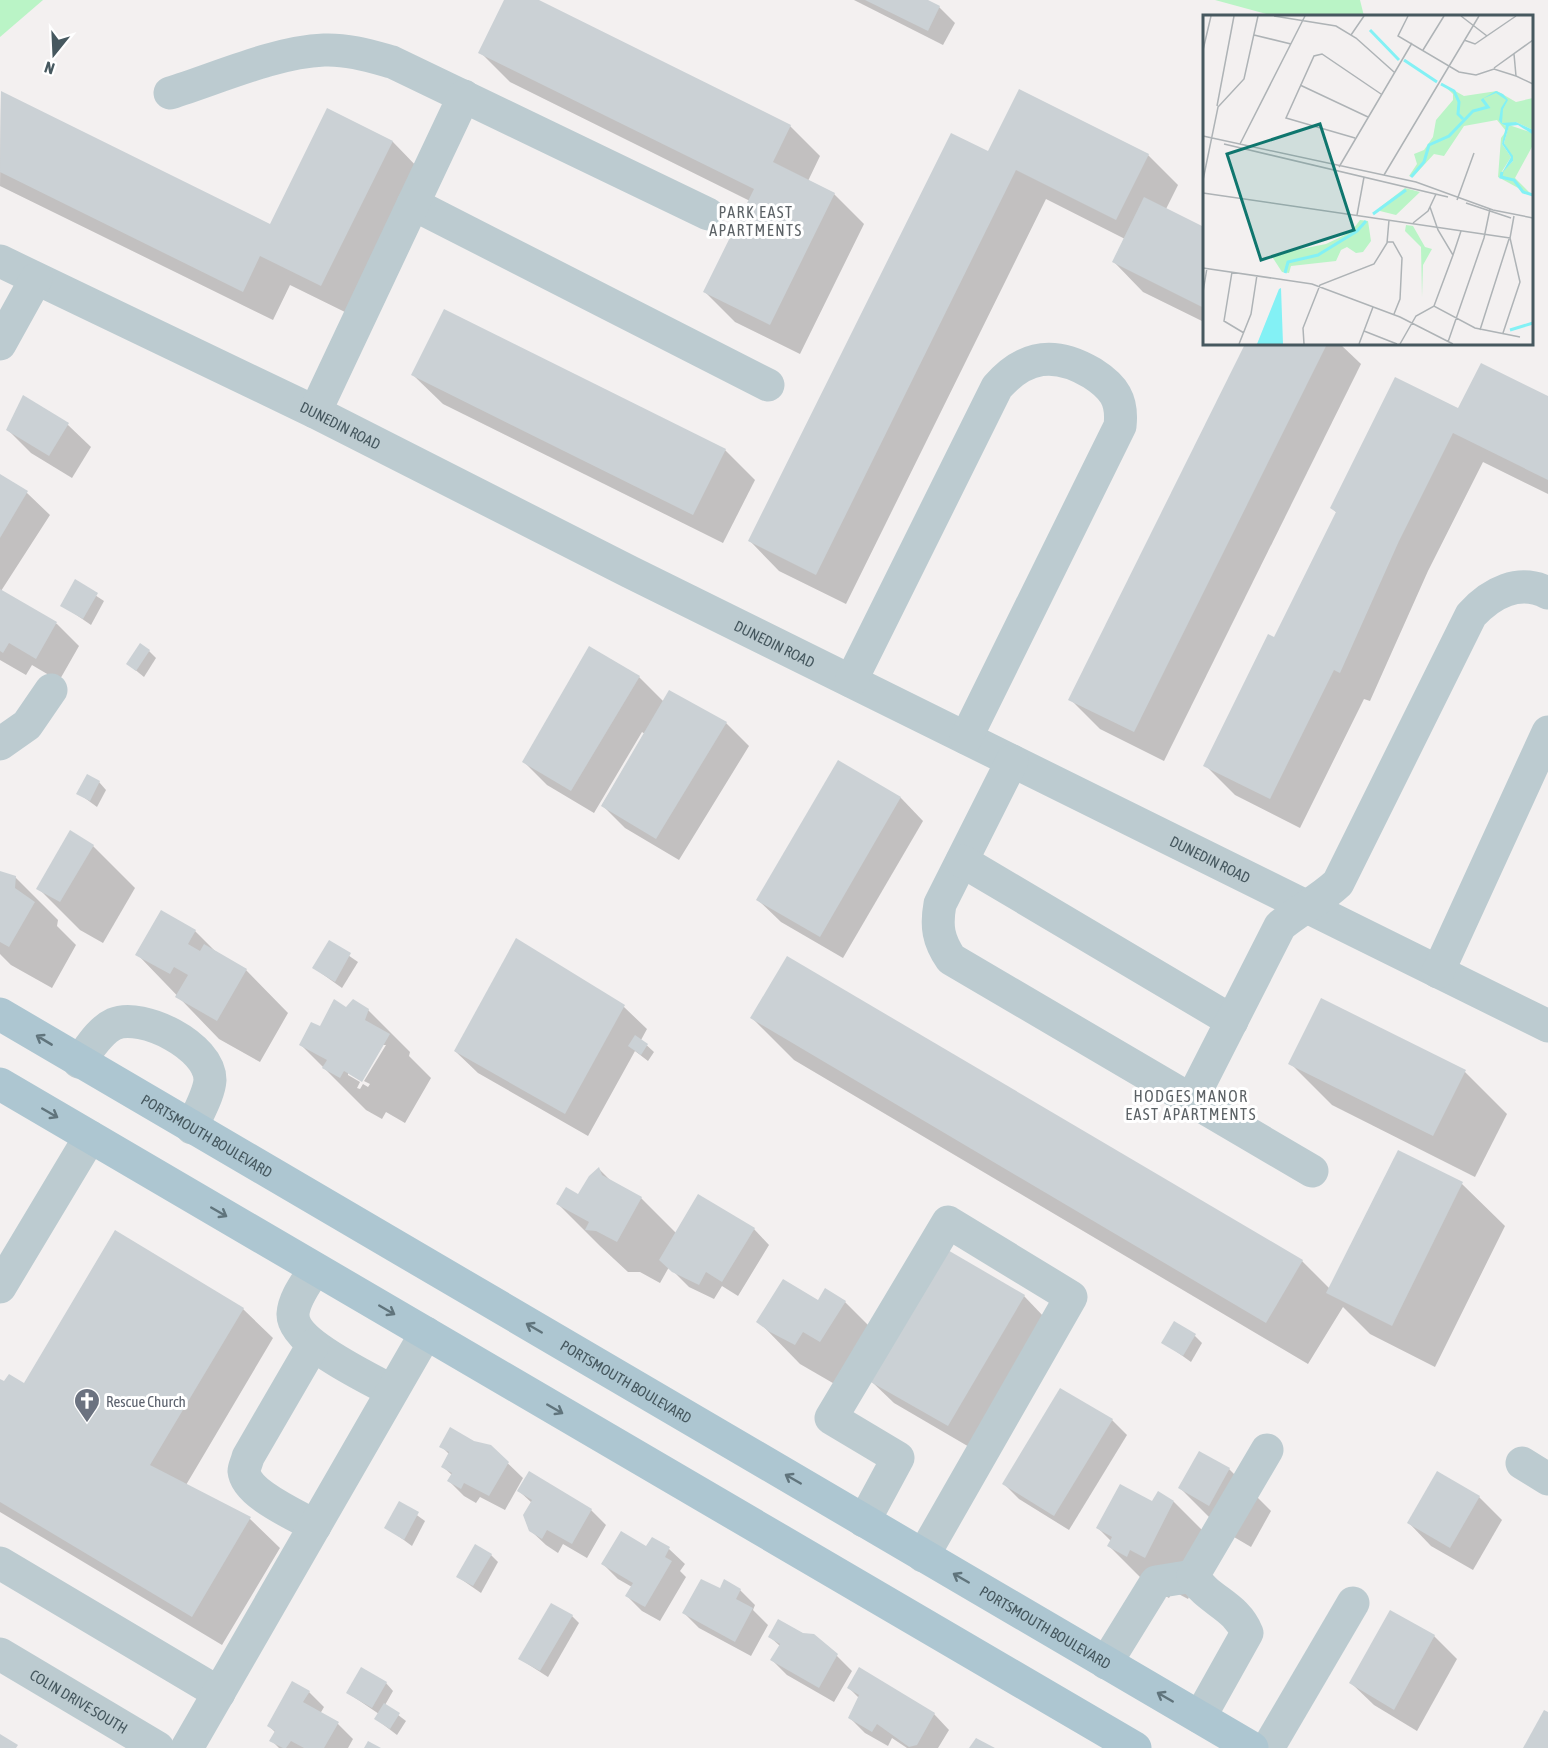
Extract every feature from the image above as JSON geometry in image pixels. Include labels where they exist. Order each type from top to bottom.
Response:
[{"type":"main road","name":"PORTSMOUTH BOULEVARD","points":[[0,1014],[1252,1748]]},
{"type":"main road","points":[[0,1084],[1135,1748]]},
{"type":"street","points":[[170,93],[297,52],[327,50],[363,54],[392,62],[708,214]]},
{"type":"street","points":[[315,412],[464,96]]},
{"type":"street","points":[[413,204],[768,385]]},
{"type":"street","name":"DUNEDIN ROAD","points":[[0,261],[315,412],[851,681],[1548,1026]]},
{"type":"street","points":[[0,344],[36,279]]},
{"type":"street","points":[[851,681],[997,387],[1009,373],[1029,362],[1052,358],[1074,362],[1106,382],[1116,393],[1122,409],[1120,426],[966,738]]},
{"type":"street","points":[[1191,1101],[1280,926],[1320,900],[1338,883],[1471,615],[1483,602],[1502,590],[1519,587],[1548,593]]},
{"type":"street","points":[[0,744],[27,725],[51,690]]},
{"type":"street","points":[[1438,972],[1548,732]]},
{"type":"street","points":[[1012,761],[940,904],[936,925],[942,945],[951,959],[1312,1172]]},
{"type":"street","points":[[962,861],[1232,1021]]},
{"type":"street","points":[[79,1062],[103,1031],[115,1023],[135,1022],[172,1034],[188,1045],[206,1067],[210,1078],[192,1128]]},
{"type":"street","points":[[0,1287],[90,1137]]},
{"type":"street","points":[[864,1521],[898,1458],[831,1418],[948,1222],[1071,1297],[923,1556]]},
{"type":"street","points":[[315,1269],[297,1299],[293,1315],[297,1330],[314,1345],[392,1391]]},
{"type":"street","points":[[187,1748],[426,1333]]},
{"type":"street","points":[[314,1345],[248,1457],[244,1470],[248,1483],[257,1492],[315,1526]]},
{"type":"street","points":[[1193,1576],[1267,1450]]},
{"type":"street","points":[[0,1563],[219,1693]]},
{"type":"street","points":[[1106,1663],[1156,1582],[1193,1576]]},
{"type":"street","points":[[1193,1576],[1199,1586],[1241,1619],[1247,1633],[1200,1718]]},
{"type":"street","points":[[1268,1748],[1353,1603]]},
{"type":"street","name":"COLIN DRIVE SOUTH","points":[[0,1654],[158,1748]]},
{"type":"green space","points":[[0,0],[43,0],[0,37]]},
{"type":"green space","points":[[1215,0],[1360,0],[1364,15],[1270,15]]},
{"type":"building","points":[[504,0],[539,0],[791,125],[773,162],[835,193],[770,325],[703,292],[754,189],[478,53]]},
{"type":"building","points":[[865,0],[928,0],[940,6],[928,31]]},
{"type":"building","points":[[1019,89],[1149,154],[1116,220],[1016,170],[816,575],[748,541],[951,133],[988,151]]},
{"type":"building","points":[[1,91],[270,224],[327,108],[393,141],[321,286],[260,256],[243,292],[0,172]]},
{"type":"building","points":[[1144,197],[1203,226],[1203,308],[1112,262]]},
{"type":"building","points":[[444,309],[726,449],[693,515],[411,375]]},
{"type":"building","points":[[1245,345],[1327,345],[1134,732],[1068,700]]},
{"type":"building","points":[[1481,363],[1548,396],[1548,480],[1453,433],[1399,541],[1340,673],[1334,670],[1270,799],[1203,766],[1268,634],[1274,637],[1336,512],[1330,508],[1395,377],[1458,408]]},
{"type":"building","points":[[23,395],[69,423],[49,456],[6,430]]},
{"type":"building","points":[[0,474],[28,491],[0,538]]},
{"type":"building","points":[[75,579],[98,593],[83,619],[60,606]]},
{"type":"building","points":[[0,589],[57,622],[36,659],[9,643],[3,653],[0,651]]},
{"type":"building","points":[[140,643],[150,650],[136,671],[126,664]]},
{"type":"building","points":[[589,646],[640,676],[571,791],[522,762]]},
{"type":"building","points":[[669,690],[727,722],[656,839],[601,806]]},
{"type":"building","points":[[838,760],[901,797],[820,937],[756,900]]},
{"type":"building","points":[[87,774],[100,781],[90,801],[76,794]]},
{"type":"building","points":[[70,830],[94,845],[60,902],[36,889]]},
{"type":"building","points":[[0,871],[16,876],[15,888],[35,902],[9,947],[0,942]]},
{"type":"building","points":[[161,910],[196,930],[188,944],[200,951],[204,944],[247,969],[217,1021],[175,997],[188,975],[174,967],[170,974],[135,955]]},
{"type":"building","points":[[516,938],[625,1005],[565,1114],[454,1051]]},
{"type":"building","points":[[329,940],[351,953],[335,982],[312,968]]},
{"type":"building","points":[[787,956],[1303,1260],[1266,1323],[750,1018]]},
{"type":"building","points":[[1321,998],[1466,1070],[1433,1136],[1288,1064]]},
{"type":"building","points":[[334,999],[346,1007],[353,999],[369,1009],[365,1020],[390,1034],[362,1082],[344,1071],[340,1078],[322,1068],[327,1060],[299,1045],[311,1022],[320,1026]]},
{"type":"building","points":[[635,1035],[648,1044],[641,1055],[628,1046]]},
{"type":"building","points":[[1398,1150],[1463,1182],[1392,1326],[1326,1293]]},
{"type":"building","points":[[599,1167],[602,1175],[642,1197],[617,1242],[596,1231],[585,1230],[589,1222],[556,1204],[566,1187],[578,1194],[589,1176]]},
{"type":"building","points":[[698,1194],[755,1228],[722,1282],[706,1272],[699,1285],[672,1272],[659,1260]]},
{"type":"building","name":"Rescue Church","points":[[115,1230],[244,1308],[150,1465],[251,1517],[192,1617],[0,1502],[0,1379],[4,1381],[9,1374],[24,1383]]},
{"type":"building","points":[[946,1249],[1025,1295],[948,1426],[869,1381]]},
{"type":"building","points":[[783,1279],[818,1300],[825,1288],[846,1301],[820,1342],[803,1332],[795,1345],[756,1322]]},
{"type":"building","points":[[1174,1321],[1196,1334],[1183,1356],[1161,1343]]},
{"type":"building","points":[[1060,1388],[1113,1419],[1054,1516],[1002,1484]]},
{"type":"building","points":[[450,1427],[474,1441],[491,1445],[509,1462],[489,1496],[464,1483],[461,1489],[447,1481],[452,1473],[441,1467],[449,1452],[439,1447]]},
{"type":"building","points":[[1199,1451],[1230,1468],[1209,1506],[1178,1488]]},
{"type":"building","points":[[529,1471],[592,1509],[572,1544],[547,1530],[542,1539],[529,1531],[523,1515],[532,1500],[517,1491]]},
{"type":"building","points":[[1437,1471],[1480,1496],[1450,1548],[1407,1523]]},
{"type":"building","points":[[1120,1484],[1152,1501],[1158,1491],[1174,1501],[1145,1558],[1130,1550],[1127,1557],[1107,1546],[1112,1537],[1096,1528]]},
{"type":"building","points":[[399,1501],[419,1512],[404,1540],[384,1528]]},
{"type":"building","points":[[621,1531],[646,1546],[652,1537],[670,1547],[665,1557],[672,1561],[645,1607],[625,1596],[633,1583],[601,1564]]},
{"type":"building","points":[[475,1544],[492,1554],[473,1586],[456,1577]]},
{"type":"building","points":[[701,1579],[720,1588],[724,1579],[741,1589],[736,1599],[753,1608],[735,1642],[682,1613]]},
{"type":"building","points":[[551,1603],[573,1615],[540,1671],[518,1659]]},
{"type":"building","points":[[1390,1610],[1435,1635],[1394,1710],[1349,1683]]},
{"type":"building","points":[[778,1619],[803,1633],[814,1634],[838,1654],[819,1688],[770,1660],[780,1644],[768,1637]]},
{"type":"building","points":[[361,1667],[387,1682],[372,1708],[346,1693]]},
{"type":"building","points":[[859,1667],[935,1713],[917,1745],[909,1747],[877,1724],[872,1732],[848,1718],[859,1695],[847,1688]]},
{"type":"building","points":[[292,1681],[310,1691],[303,1702],[339,1722],[324,1748],[304,1748],[291,1741],[286,1748],[283,1748],[269,1741],[275,1731],[267,1726]]},
{"type":"building","points":[[384,1703],[400,1713],[390,1729],[374,1719]]},
{"type":"building","points":[[1544,1710],[1548,1712],[1548,1748],[1523,1748]]},
{"type":"building","points":[[0,1734],[18,1745],[16,1748],[0,1748]]},
{"type":"building","points":[[976,1738],[995,1748],[969,1748]]},
{"type":"building","points":[[368,1741],[381,1748],[364,1748]]},
{"type":"place","name":"Rescue Church","points":[[87,1424]]},
{"type":"district","name":"PARK EAST APARTMENTS","points":[[756,221]]},
{"type":"district","name":"HODGES MANOR EAST APARTMENTS","points":[[1191,1105]]}]
